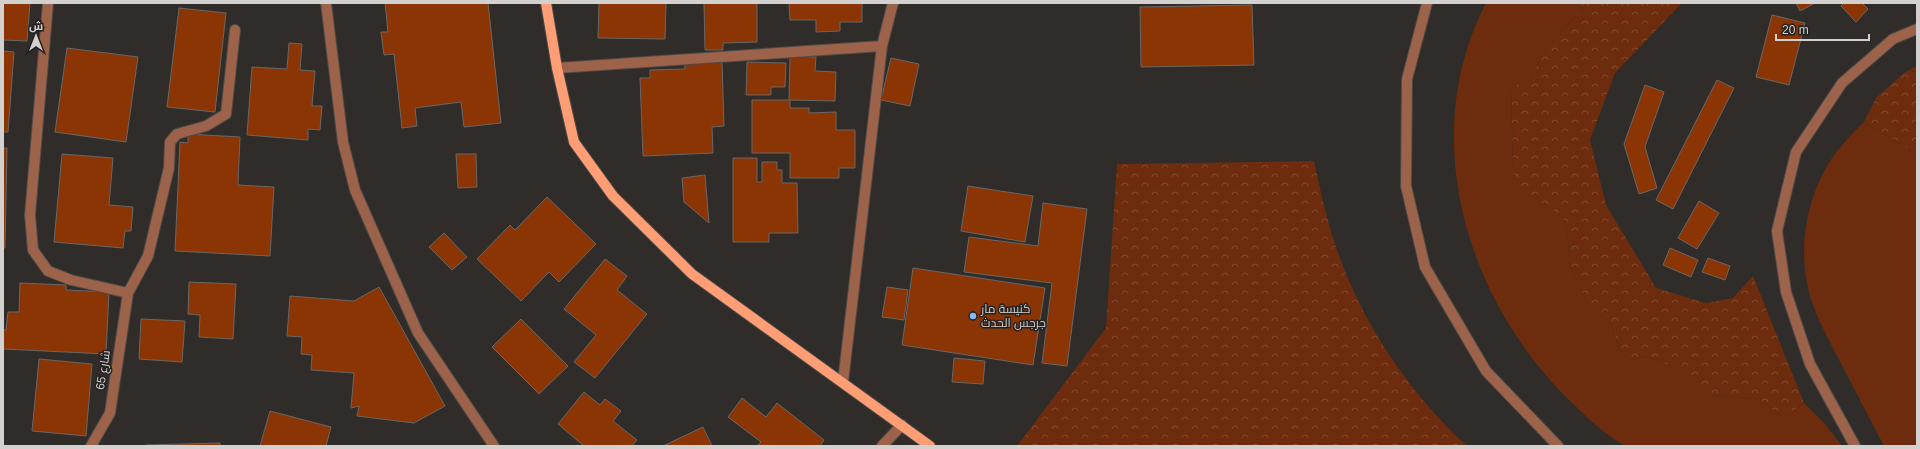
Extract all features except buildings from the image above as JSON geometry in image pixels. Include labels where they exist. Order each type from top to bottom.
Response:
[{"type":"main road","points":[[546,3],[557,68],[574,142],[613,196],[692,274],[844,382],[930,446]]},
{"type":"street","points":[[48,3],[30,215],[33,250],[48,271],[71,280],[128,293]]},
{"type":"street","points":[[326,3],[343,142],[355,190],[418,333],[494,446]]},
{"type":"street","points":[[844,382],[882,46],[893,3]]},
{"type":"street","points":[[1427,3],[1407,79],[1406,186],[1425,267],[1486,371],[1558,446]]},
{"type":"street","points":[[1855,446],[1810,364],[1786,292],[1778,231],[1796,152],[1842,83],[1893,39],[1917,29]]},
{"type":"street","name":"شارع 65","points":[[91,446],[110,413],[128,293],[148,256],[170,168],[170,142],[177,134],[206,126],[226,114],[235,30]]},
{"type":"street","points":[[557,68],[882,46]]},
{"type":"street","points":[[882,446],[902,425]]},
{"type":"green space","points":[[1486,3],[1576,3],[1583,8],[1546,49],[1532,75],[1511,89],[1513,167],[1532,196],[1562,216],[1567,228],[1570,266],[1590,309],[1610,322],[1621,353],[1633,360],[1643,356],[1677,368],[1685,379],[1716,396],[1754,398],[1766,403],[1775,412],[1784,417],[1804,403],[1825,424],[1842,446],[1627,446],[1616,441],[1599,428],[1560,391],[1526,350],[1498,305],[1476,257],[1462,207],[1454,156],[1456,104],[1466,53]]},
{"type":"green space","points":[[1576,3],[1682,3],[1615,73],[1590,140],[1606,205],[1656,288],[1706,303],[1733,298],[1753,276],[1804,403],[1784,417],[1775,412],[1766,403],[1754,398],[1716,396],[1694,386],[1685,379],[1677,368],[1643,356],[1633,360],[1621,353],[1610,322],[1590,309],[1570,266],[1567,228],[1562,216],[1523,190],[1516,181],[1513,167],[1511,88],[1532,75],[1546,49],[1583,8]]},
{"type":"green space","points":[[1917,66],[1917,154],[1864,122],[1876,98],[1904,73]]},
{"type":"green space","points":[[1864,122],[1917,154],[1917,446],[1884,446],[1821,325],[1807,284],[1804,247],[1806,228],[1815,191],[1832,158]]},
{"type":"green space","points":[[1314,161],[1335,244],[1345,272],[1372,327],[1388,353],[1425,402],[1445,425],[1467,446],[1017,446],[1106,328],[1117,164]]},
{"type":"place","name":"كنيسة مار جرجس الحدث","points":[[973,316]]}]
